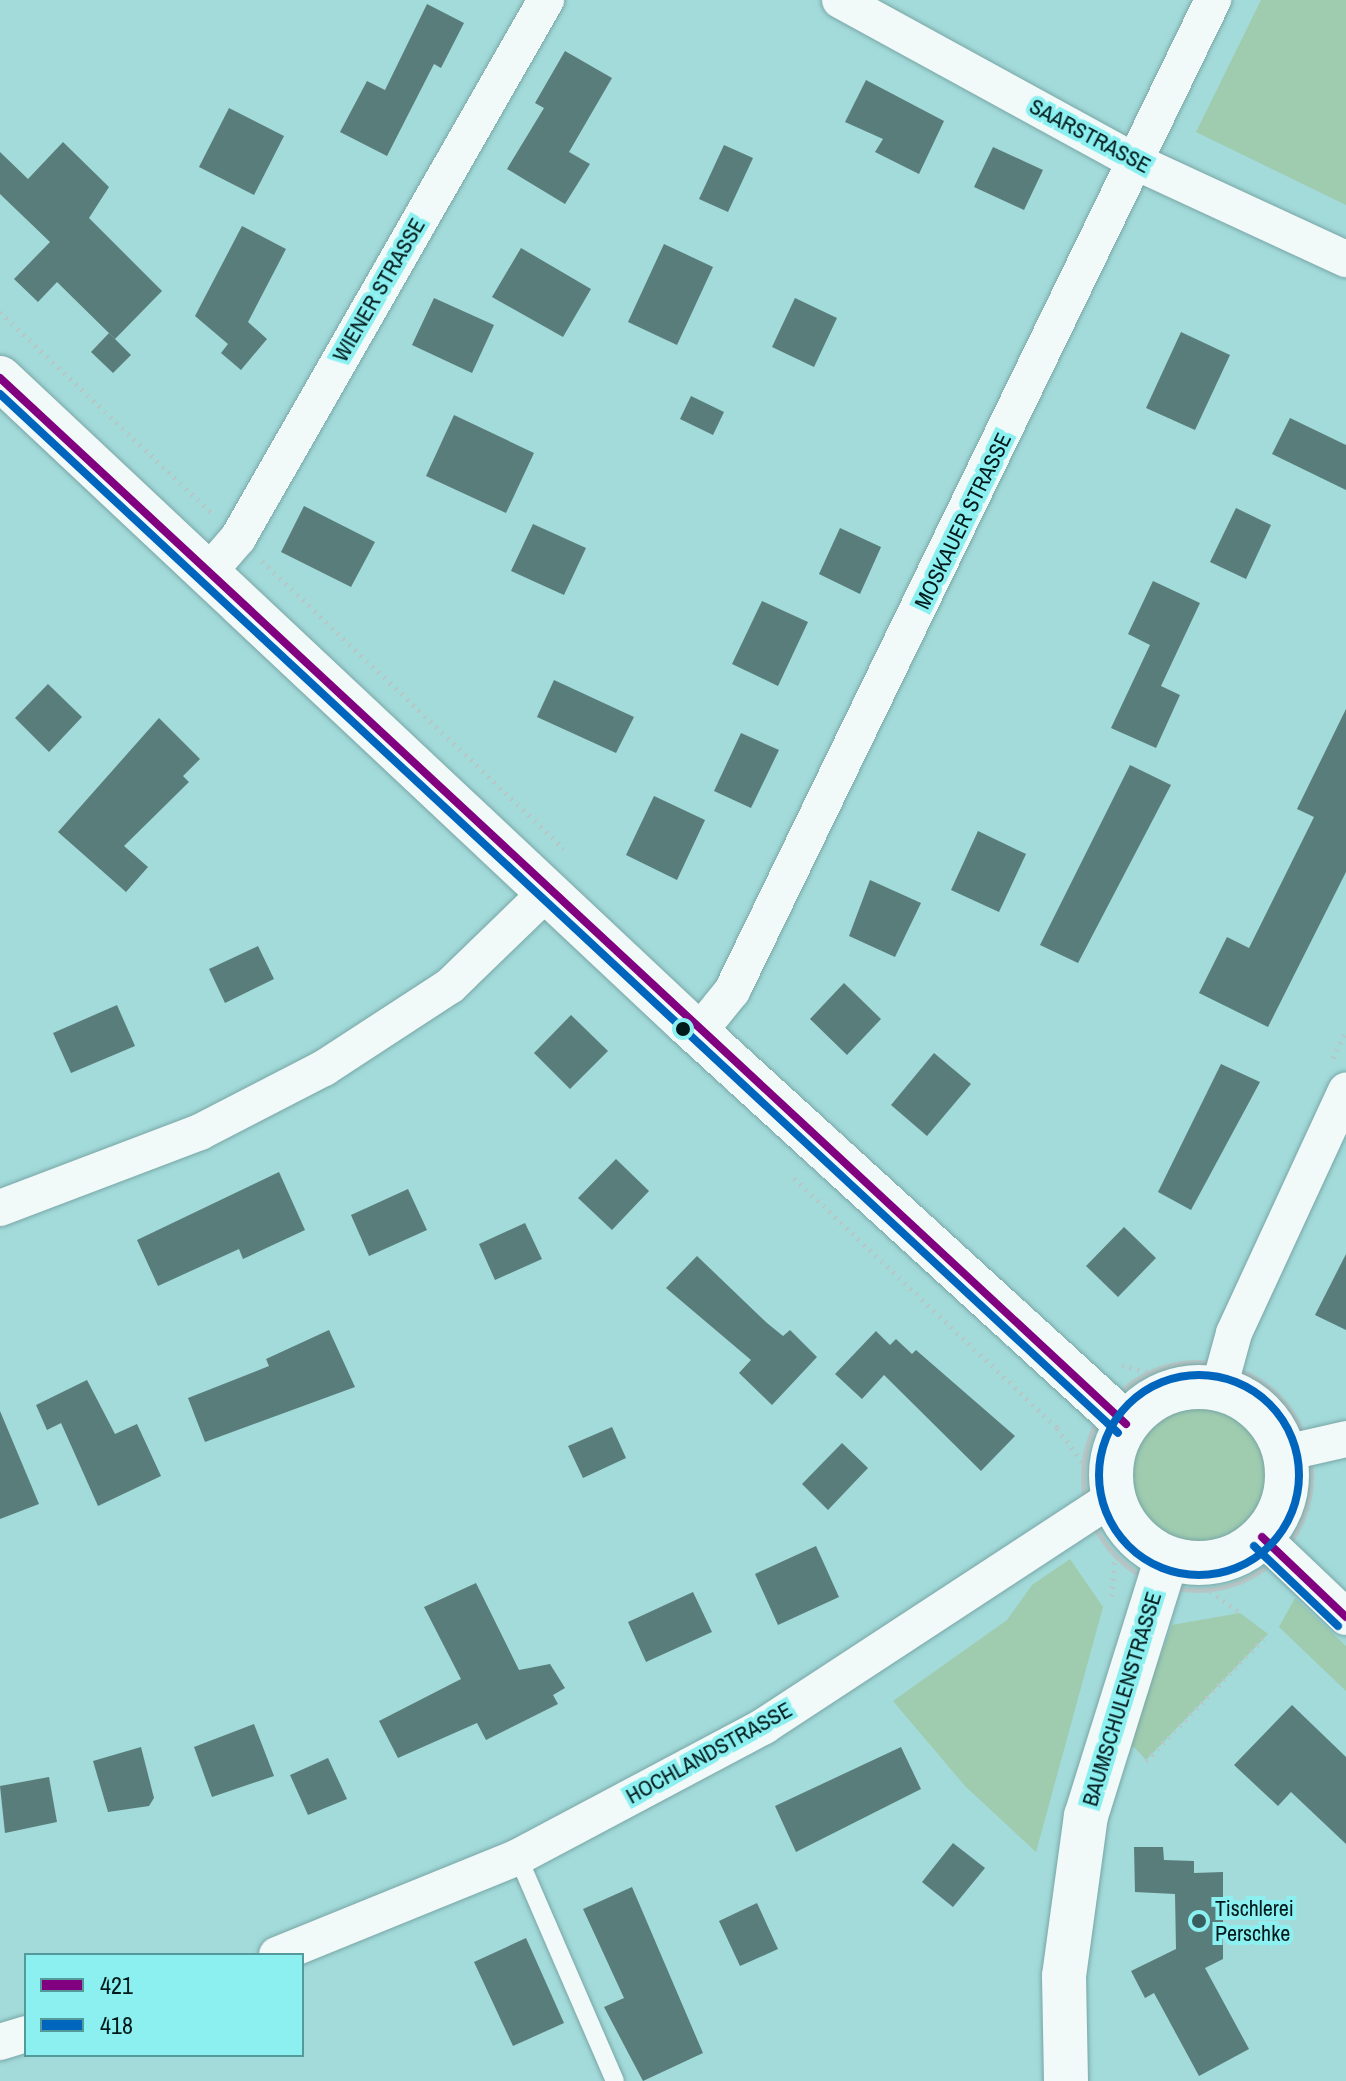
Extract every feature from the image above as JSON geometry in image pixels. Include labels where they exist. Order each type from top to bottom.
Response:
[{"type":"street","name":"WIENER STRASSE","points":[[206,575],[238,538],[546,0]]},
{"type":"street","name":"SAARSTRASSE","points":[[840,0],[1138,163],[1346,259]]},
{"type":"street","name":"MOSKAUER STRASSE","points":[[698,1033],[732,991],[1138,163],[1213,0]]},
{"type":"street","points":[[0,378],[546,893],[1116,1416]]},
{"type":"street","points":[[0,1208],[200,1132],[324,1068],[450,986],[546,893]]},
{"type":"street","points":[[1222,1376],[1346,1091]]},
{"type":"street","points":[[1116,1416],[1167,1391],[1222,1376]]},
{"type":"street","points":[[1222,1376],[1261,1411],[1297,1450]]},
{"type":"street","points":[[1116,1416],[1114,1446],[1100,1503],[1124,1524],[1162,1570],[1218,1562],[1271,1546]]},
{"type":"street","points":[[1297,1450],[1346,1439]]},
{"type":"street","points":[[1271,1546],[1297,1450]]},
{"type":"street","name":"HOCHLANDSTRASSE","points":[[282,1953],[518,1857],[764,1726],[1100,1503]]},
{"type":"street","points":[[1271,1546],[1346,1617]]},
{"type":"street","name":"BAUMSCHULENSTRASSE","points":[[1066,2081],[1064,1976],[1086,1816],[1162,1570]]},
{"type":"street","points":[[0,2042],[24,2035]]},
{"type":"lane","points":[[518,1857],[615,2081]]},
{"type":"path","points":[[0,312],[578,863]]},
{"type":"path","points":[[1083,1463],[1116,1416],[1125,1387],[1166,1365],[1273,1389],[1297,1450],[1310,1497],[1237,1584],[1209,1590]]},
{"type":"path","points":[[1064,1438],[1083,1463],[1100,1503],[1115,1556],[1112,1598]]},
{"type":"path","points":[[1115,1556],[1162,1570],[1209,1590],[1240,1613]]},
{"type":"path","points":[[1137,1770],[1268,1634]]},
{"type":"green space","points":[[1261,0],[1346,0],[1346,205],[1196,132]]},
{"type":"green space","points":[[1199,1408],[1225,1413],[1246,1428],[1261,1449],[1266,1475],[1261,1501],[1246,1522],[1225,1537],[1199,1542],[1173,1537],[1152,1522],[1137,1501],[1132,1475],[1137,1449],[1152,1428],[1173,1413]]},
{"type":"green space","points":[[1070,1559],[1103,1607],[1036,1852],[965,1786],[893,1701],[1007,1620],[1032,1585]]},
{"type":"green space","points":[[1295,1598],[1346,1646],[1346,1691],[1279,1627]]},
{"type":"green space","points":[[1240,1613],[1268,1634],[1146,1760],[1134,1747],[1125,1749],[1172,1625]]},
{"type":"building","points":[[427,4],[464,23],[441,68],[434,64],[387,156],[340,132],[367,81],[385,90]]},
{"type":"building","points":[[565,51],[612,78],[569,152],[590,164],[565,204],[507,169],[544,108],[535,103]]},
{"type":"building","points":[[866,80],[944,121],[919,174],[875,152],[883,139],[845,122]]},
{"type":"building","points":[[229,108],[284,136],[254,195],[199,167]]},
{"type":"building","points":[[63,142],[109,187],[89,218],[162,291],[115,339],[57,282],[38,302],[14,279],[50,242],[0,194],[0,152],[28,179]]},
{"type":"building","points":[[724,145],[753,158],[728,212],[699,199]]},
{"type":"building","points":[[993,147],[1043,170],[1024,210],[974,187]]},
{"type":"building","points":[[242,226],[286,249],[248,322],[267,339],[241,370],[221,353],[228,344],[195,316]]},
{"type":"building","points":[[664,244],[713,267],[677,345],[628,322]]},
{"type":"building","points":[[521,248],[591,289],[563,337],[492,297]]},
{"type":"building","points":[[434,298],[494,325],[472,373],[412,345]]},
{"type":"building","points":[[795,298],[837,318],[814,367],[772,347]]},
{"type":"building","points":[[1181,332],[1230,355],[1195,430],[1146,408]]},
{"type":"building","points":[[109,333],[131,355],[113,373],[91,352]]},
{"type":"building","points":[[691,396],[724,412],[713,435],[680,419]]},
{"type":"building","points":[[454,415],[534,453],[506,513],[426,476]]},
{"type":"building","points":[[1290,418],[1346,445],[1346,490],[1272,454]]},
{"type":"building","points":[[304,506],[375,542],[351,587],[281,552]]},
{"type":"building","points":[[1236,508],[1271,525],[1246,579],[1210,562]]},
{"type":"building","points":[[533,524],[586,548],[564,595],[511,571]]},
{"type":"building","points":[[840,528],[881,547],[860,594],[819,574]]},
{"type":"building","points":[[1153,581],[1200,603],[1161,686],[1180,695],[1156,748],[1111,728],[1150,645],[1128,634]]},
{"type":"building","points":[[762,601],[808,622],[778,686],[732,664]]},
{"type":"building","points":[[554,680],[634,717],[616,753],[537,717]]},
{"type":"building","points":[[48,684],[82,717],[49,752],[15,718]]},
{"type":"building","points":[[1346,709],[1346,872],[1268,1027],[1199,993],[1227,937],[1249,948],[1314,817],[1297,809]]},
{"type":"building","points":[[159,718],[200,759],[183,776],[189,782],[124,846],[148,867],[126,892],[58,832]]},
{"type":"building","points":[[741,733],[779,750],[751,808],[714,791]]},
{"type":"building","points":[[1130,765],[1171,785],[1078,963],[1040,945]]},
{"type":"building","points":[[654,796],[705,820],[677,880],[626,855]]},
{"type":"building","points":[[978,831],[1026,854],[999,912],[951,890]]},
{"type":"building","points":[[870,880],[921,903],[895,957],[849,936]]},
{"type":"building","points":[[258,946],[274,979],[225,1003],[209,969]]},
{"type":"building","points":[[844,983],[881,1019],[847,1055],[810,1019]]},
{"type":"building","points":[[117,1005],[135,1046],[71,1073],[53,1033]]},
{"type":"building","points":[[571,1015],[608,1051],[570,1089],[534,1053]]},
{"type":"building","points":[[934,1053],[971,1084],[927,1136],[891,1105]]},
{"type":"building","points":[[1221,1064],[1260,1082],[1191,1210],[1158,1192]]},
{"type":"building","points":[[616,1159],[649,1191],[612,1230],[578,1198]]},
{"type":"building","points":[[279,1172],[305,1230],[243,1259],[239,1249],[158,1286],[137,1240]]},
{"type":"building","points":[[408,1189],[427,1230],[369,1256],[351,1215]]},
{"type":"building","points":[[525,1223],[542,1259],[495,1280],[479,1244]]},
{"type":"building","points":[[1124,1227],[1156,1258],[1118,1297],[1086,1266]]},
{"type":"building","points":[[1346,1254],[1346,1330],[1315,1315]]},
{"type":"building","points":[[697,1256],[767,1323],[783,1336],[790,1330],[817,1357],[772,1405],[739,1373],[751,1360],[666,1288]]},
{"type":"building","points":[[329,1330],[355,1387],[205,1442],[188,1398],[269,1366],[266,1359]]},
{"type":"building","points":[[876,1331],[890,1345],[896,1339],[912,1354],[916,1350],[1015,1436],[981,1471],[884,1375],[862,1399],[835,1374]]},
{"type":"building","points":[[87,1380],[115,1434],[137,1424],[161,1476],[98,1506],[61,1423],[47,1430],[36,1405]]},
{"type":"building","points":[[0,1411],[39,1504],[0,1519]]},
{"type":"building","points":[[612,1427],[626,1458],[583,1478],[568,1446]]},
{"type":"building","points":[[842,1443],[868,1468],[828,1510],[802,1484]]},
{"type":"building","points":[[816,1546],[839,1597],[778,1625],[755,1574]]},
{"type":"building","points":[[476,1583],[519,1670],[550,1664],[565,1688],[553,1695],[558,1704],[486,1740],[477,1723],[398,1758],[379,1721],[461,1679],[424,1607]]},
{"type":"building","points":[[693,1592],[712,1632],[646,1662],[628,1622]]},
{"type":"building","points":[[1292,1705],[1346,1757],[1346,1844],[1291,1792],[1278,1806],[1234,1765]]},
{"type":"building","points":[[254,1724],[274,1776],[212,1797],[194,1747]]},
{"type":"building","points":[[141,1747],[154,1798],[149,1806],[108,1812],[93,1761]]},
{"type":"building","points":[[901,1747],[921,1789],[796,1852],[775,1806]]},
{"type":"building","points":[[328,1758],[347,1799],[308,1815],[290,1775]]},
{"type":"building","points":[[49,1777],[57,1822],[5,1833],[0,1786]]},
{"type":"building","points":[[953,1843],[985,1868],[953,1907],[922,1882]]},
{"type":"building","points":[[1134,1847],[1163,1847],[1164,1860],[1194,1861],[1194,1873],[1223,1872],[1223,1959],[1205,1968],[1249,2049],[1199,2076],[1154,1993],[1145,1998],[1131,1971],[1176,1949],[1175,1894],[1135,1892]]},
{"type":"building","points":[[632,1887],[703,2053],[643,2081],[604,2007],[624,1998],[583,1909]]},
{"type":"building","points":[[757,1903],[778,1949],[740,1966],[719,1921]]},
{"type":"building","points":[[526,1938],[564,2023],[513,2046],[474,1962]]},
{"type":"transit line","name":"421","points":[[0,378],[1126,1424]]},
{"type":"transit line","name":"418","points":[[0,394],[1118,1433]]},
{"type":"transit line","name":"418","points":[[1199,1375],[1237,1382],[1270,1404],[1292,1437],[1299,1475],[1292,1513],[1270,1546],[1237,1568],[1199,1575],[1161,1568],[1128,1546],[1106,1513],[1099,1475],[1106,1437],[1128,1404],[1161,1382],[1199,1375]]},
{"type":"transit line","name":"421","points":[[1262,1537],[1346,1617]]},
{"type":"transit line","name":"418","points":[[1254,1546],[1338,1626]]},
{"type":"place","name":"Tischlerei Perschke","points":[[1199,1921]]}]
